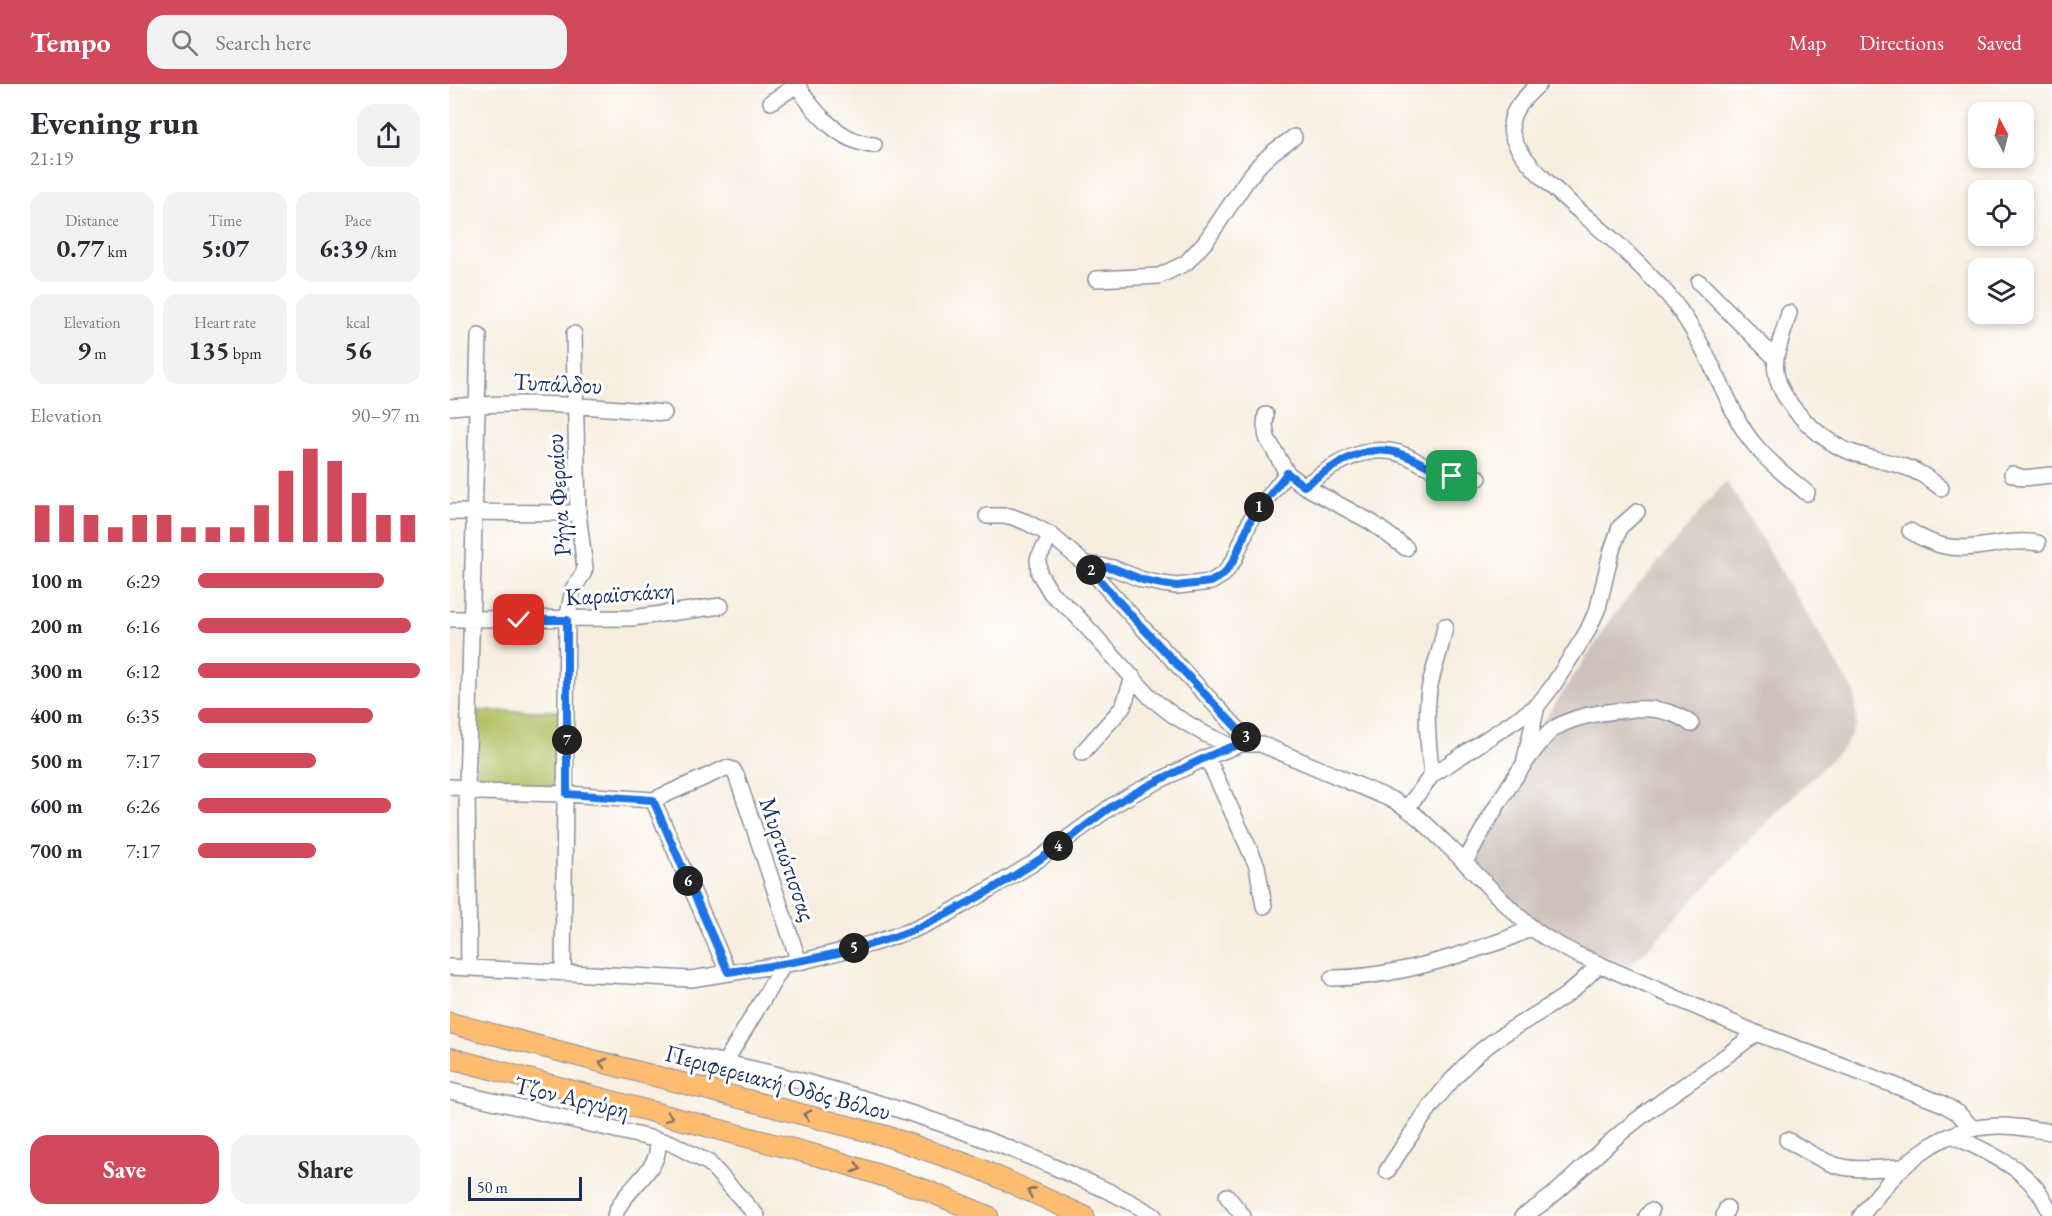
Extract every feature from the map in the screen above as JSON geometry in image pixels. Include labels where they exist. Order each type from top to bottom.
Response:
[{"type":"main road","name":"Περιφερειακή Οδός Βόλου","points":[[450,1023],[886,1136],[978,1168],[1084,1216]]},
{"type":"main road","points":[[450,1058],[841,1163],[923,1189],[988,1216]]},
{"type":"street","points":[[771,102],[797,84],[810,106],[831,125],[850,138],[866,145],[874,145]]},
{"type":"street","points":[[1539,84],[1523,99],[1512,114],[1513,139],[1554,189],[1615,241],[1676,304],[1691,325],[1738,419],[1754,444],[1779,470],[1807,493]]},
{"type":"street","points":[[1096,279],[1118,276],[1159,276],[1185,263],[1206,241],[1260,164],[1294,137]]},
{"type":"street","points":[[1699,282],[1776,359]]},
{"type":"street","points":[[1789,314],[1776,359],[1778,379],[1787,401],[1815,431],[1843,449],[1906,467],[1924,475],[1941,488]]},
{"type":"street","name":"Ρήγα Φεραίου","points":[[563,973],[567,794],[567,620],[573,589],[585,571],[578,513],[574,334]]},
{"type":"street","points":[[469,968],[467,788],[479,336]]},
{"type":"street","name":"Τυπάλδου","points":[[450,406],[575,405],[664,413]]},
{"type":"street","points":[[1266,415],[1265,425],[1268,438],[1287,473],[1304,486],[1371,522],[1406,548]]},
{"type":"street","points":[[1304,486],[1345,460],[1379,449],[1402,454],[1452,476],[1479,478]]},
{"type":"street","points":[[1085,564],[1113,568],[1143,580],[1162,584],[1177,586],[1211,582],[1224,574],[1234,560],[1251,519],[1287,473]]},
{"type":"street","points":[[2012,474],[2023,478],[2052,475]]},
{"type":"street","points":[[450,512],[578,513]]},
{"type":"street","points":[[1407,808],[1432,775],[1537,706],[1552,687],[1587,632],[1598,608],[1611,553],[1620,527],[1637,512]]},
{"type":"street","points":[[987,516],[1010,516],[1051,535],[1085,564],[1251,743]]},
{"type":"street","points":[[1910,531],[1926,541],[1946,547],[2014,541],[2038,543]]},
{"type":"street","points":[[1051,535],[1038,559],[1039,573],[1051,593],[1074,613],[1151,698],[1173,715],[1232,747]]},
{"type":"street","name":"Καραϊσκάκη","points":[[450,619],[632,618],[721,606]]},
{"type":"street","points":[[1432,775],[1427,728],[1429,691],[1445,626]]},
{"type":"street","points":[[1082,753],[1123,706],[1133,677]]},
{"type":"street","points":[[1524,764],[1537,706]]},
{"type":"street","points":[[1466,862],[1496,807],[1524,764],[1552,730],[1593,715],[1646,708],[1668,711],[1691,724]]},
{"type":"street","points":[[450,968],[681,979],[708,977],[792,963],[874,943],[913,930],[946,915],[1032,864],[1112,806],[1136,792],[1232,747],[1251,743],[1261,744],[1407,808],[1466,862],[1531,927],[1560,946],[1756,1033],[1941,1103],[1958,1113],[1973,1129]]},
{"type":"street","points":[[1207,757],[1257,866],[1264,906]]},
{"type":"street","name":"Μυρτιώτισσας","points":[[653,800],[726,768],[733,770],[792,963]]},
{"type":"street","points":[[450,788],[467,788],[477,792],[567,794],[653,800],[728,972]]},
{"type":"street","points":[[1332,978],[1358,978],[1443,960],[1520,934],[1531,927]]},
{"type":"street","points":[[724,1064],[792,963]]},
{"type":"street","points":[[1387,1171],[1444,1090],[1474,1057],[1505,1032],[1568,994],[1600,964]]},
{"type":"street","points":[[1532,1214],[1623,1131],[1756,1033]]},
{"type":"street","points":[[682,1053],[878,1102],[969,1132],[1055,1167],[1121,1197],[1154,1216]]},
{"type":"street","name":"Τζον Αργύρη","points":[[450,1091],[655,1139],[684,1148],[709,1163],[757,1216]]},
{"type":"street","points":[[1861,1216],[1902,1167],[1925,1148],[1952,1135],[1973,1129],[2003,1126],[2052,1132]]},
{"type":"street","points":[[1952,1135],[2013,1167],[2043,1195],[2051,1216]]},
{"type":"street","points":[[615,1216],[623,1201],[656,1160],[658,1148],[655,1139]]},
{"type":"street","points":[[1787,1140],[1821,1158],[1845,1167],[1865,1169],[1902,1167]]},
{"type":"street","points":[[1227,1196],[1243,1216]]},
{"type":"shaded area","points":[[1726,481],[1855,693],[1856,725],[1845,746],[1769,820],[1630,967],[1575,946],[1524,914],[1509,895],[1463,848],[1503,782],[1617,611]]},
{"type":"green space","points":[[477,711],[563,711],[562,788],[477,787]]},
{"type":"route","points":[[519,620],[567,620],[567,794],[653,800],[728,972],[799,962],[874,943],[913,930],[946,915],[1032,864],[1067,841],[1112,806],[1136,792],[1207,757],[1241,744],[1251,743],[1085,564],[1113,568],[1143,580],[1162,584],[1177,586],[1211,582],[1224,574],[1234,560],[1251,519],[1287,473],[1304,486],[1330,468],[1352,457],[1379,449],[1402,454],[1452,476]]}]
